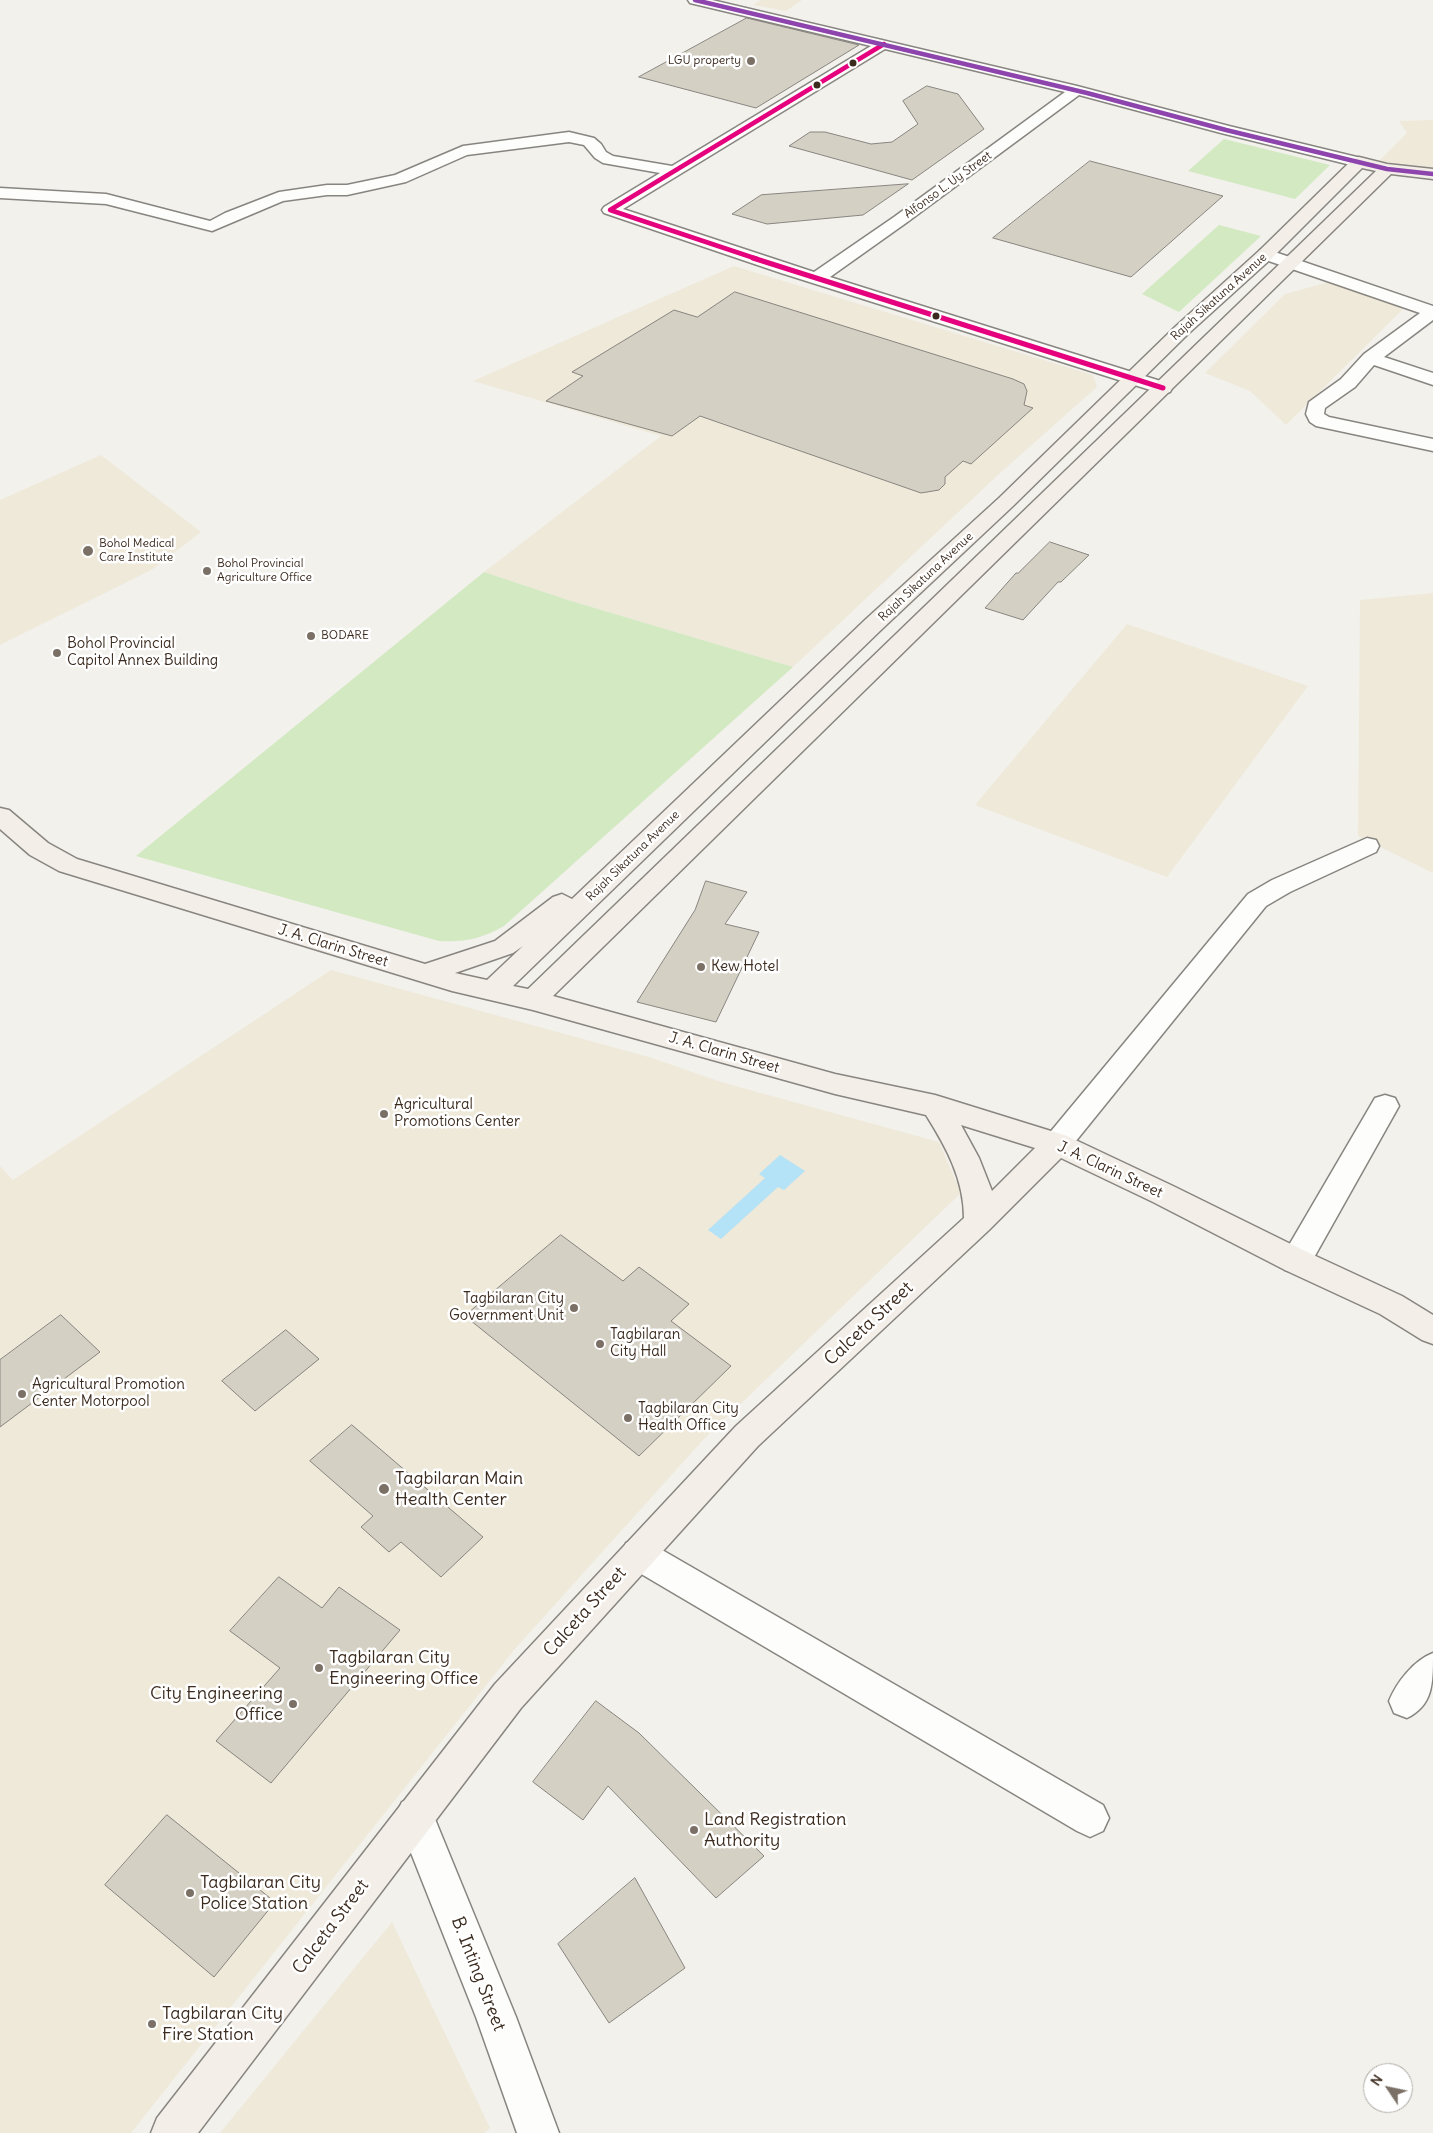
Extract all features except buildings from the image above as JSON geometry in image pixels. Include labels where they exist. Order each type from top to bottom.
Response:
[{"type":"main road","points":[[1359,162],[1387,169],[1433,174]]},
{"type":"main road","name":"Rajah Sikatuna Avenue","points":[[492,991],[811,685],[1006,502],[1182,330],[1266,254],[1359,162]]},
{"type":"main road","points":[[533,1000],[1387,169]]},
{"type":"main road","points":[[1152,360],[1181,370]]},
{"type":"main road","points":[[811,685],[845,696]]},
{"type":"main road","name":"J. A. Clarin Street","points":[[0,816],[39,848],[68,865],[425,974],[533,1000],[835,1084],[935,1106],[1057,1144],[1163,1194],[1296,1261],[1392,1305],[1433,1331]]},
{"type":"main road","points":[[425,974],[504,947],[558,905],[578,896],[597,891]]},
{"type":"main road","points":[[935,1106],[956,1139],[970,1169],[977,1193],[979,1222]]},
{"type":"main road","name":"Calceta Street","points":[[172,2133],[508,1696],[747,1436],[979,1222],[1057,1144]]},
{"type":"street","points":[[695,0],[1077,90],[1226,130],[1359,162]]},
{"type":"street","points":[[884,44],[610,210],[1163,388]]},
{"type":"street","name":"Alfonso L. Uy Street","points":[[817,278],[900,220],[1077,90]]},
{"type":"street","points":[[0,193],[106,199],[212,226],[231,216],[251,210],[279,197],[327,190],[368,187],[400,179],[463,151],[535,140],[569,137],[582,138],[589,141],[596,147],[600,155],[608,160],[675,171]]},
{"type":"street","points":[[1266,254],[1433,312],[1370,358],[1348,383],[1316,406],[1314,415],[1316,419],[1323,422],[1433,444]]},
{"type":"street","points":[[1370,358],[1431,376]]},
{"type":"street","points":[[1057,1144],[1257,900],[1282,886],[1367,846]]},
{"type":"street","points":[[1296,1261],[1386,1106]]},
{"type":"street","points":[[638,1554],[1090,1818]]},
{"type":"street","points":[[1407,1701],[1433,1670]]},
{"type":"street","name":"B. Inting Street","points":[[415,1816],[496,2017],[538,2133]]},
{"type":"shaded area","points":[[761,0],[802,0],[786,11],[753,5]]},
{"type":"shaded area","points":[[1433,120],[1433,170],[1414,169],[1379,161],[1407,133],[1399,121]]},
{"type":"shaded area","points":[[734,266],[1093,375],[1097,387],[999,474],[793,667],[568,600],[484,572],[661,436],[473,381]]},
{"type":"shaded area","points":[[1329,282],[1404,308],[1286,425],[1250,391],[1205,373],[1285,294]]},
{"type":"shaded area","name":"Bohol Medical Care Institute","points":[[101,455],[201,532],[153,569],[0,645],[0,500]]},
{"type":"shaded area","points":[[1433,593],[1433,873],[1358,836],[1360,600]]},
{"type":"shaded area","points":[[1127,624],[1308,686],[1167,877],[975,805]]},
{"type":"shaded area","points":[[331,970],[649,1057],[721,1082],[939,1142],[961,1193],[704,1439],[514,1650],[131,2133],[0,2133],[0,1166],[13,1180]]},
{"type":"shaded area","points":[[392,1922],[490,2128],[484,2133],[220,2133]]},
{"type":"green space","points":[[1224,139],[1330,165],[1295,199],[1188,171]]},
{"type":"green space","points":[[1219,225],[1261,236],[1179,312],[1142,294]]},
{"type":"green space","points":[[484,572],[568,600],[793,667],[504,926],[480,937],[457,941],[439,941],[136,856]]},
{"type":"water","points":[[780,1155],[805,1171],[784,1190],[778,1187],[721,1239],[708,1230],[765,1178],[759,1174]]},
{"type":"transit line","points":[[695,0],[1087,93],[1226,130],[1387,169],[1433,174]]},
{"type":"transit line","points":[[884,44],[610,210],[787,269],[1163,388]]},
{"type":"place","name":"LGU property","points":[[751,61]]},
{"type":"place","name":"Bohol Medical Care Institute","points":[[88,551]]},
{"type":"place","name":"Bohol Provincial Agriculture Office","points":[[207,571]]},
{"type":"place","name":"BODARE","points":[[311,636]]},
{"type":"place","name":"Bohol Provincial Capitol Annex Building","points":[[57,653]]},
{"type":"place","name":"Kew Hotel","points":[[701,967]]},
{"type":"place","name":"Agricultural Promotions Center","points":[[384,1114]]},
{"type":"place","name":"Tagbilaran City Government Unit","points":[[574,1308]]},
{"type":"place","name":"Tagbilaran City Hall","points":[[600,1344]]},
{"type":"place","name":"Agricultural Promotion Center Motorpool","points":[[22,1394]]},
{"type":"place","name":"Tagbilaran City Health Office","points":[[628,1418]]},
{"type":"place","name":"Tagbilaran Main Health Center","points":[[384,1489]]},
{"type":"place","name":"Tagbilaran City Engineering Office","points":[[319,1668]]},
{"type":"place","name":"City Engineering Office","points":[[293,1704]]},
{"type":"place","name":"Land Registration Authority","points":[[694,1830]]},
{"type":"place","name":"Tagbilaran City Police Station","points":[[190,1893]]},
{"type":"place","name":"Tagbilaran City Fire Station","points":[[152,2024]]}]
